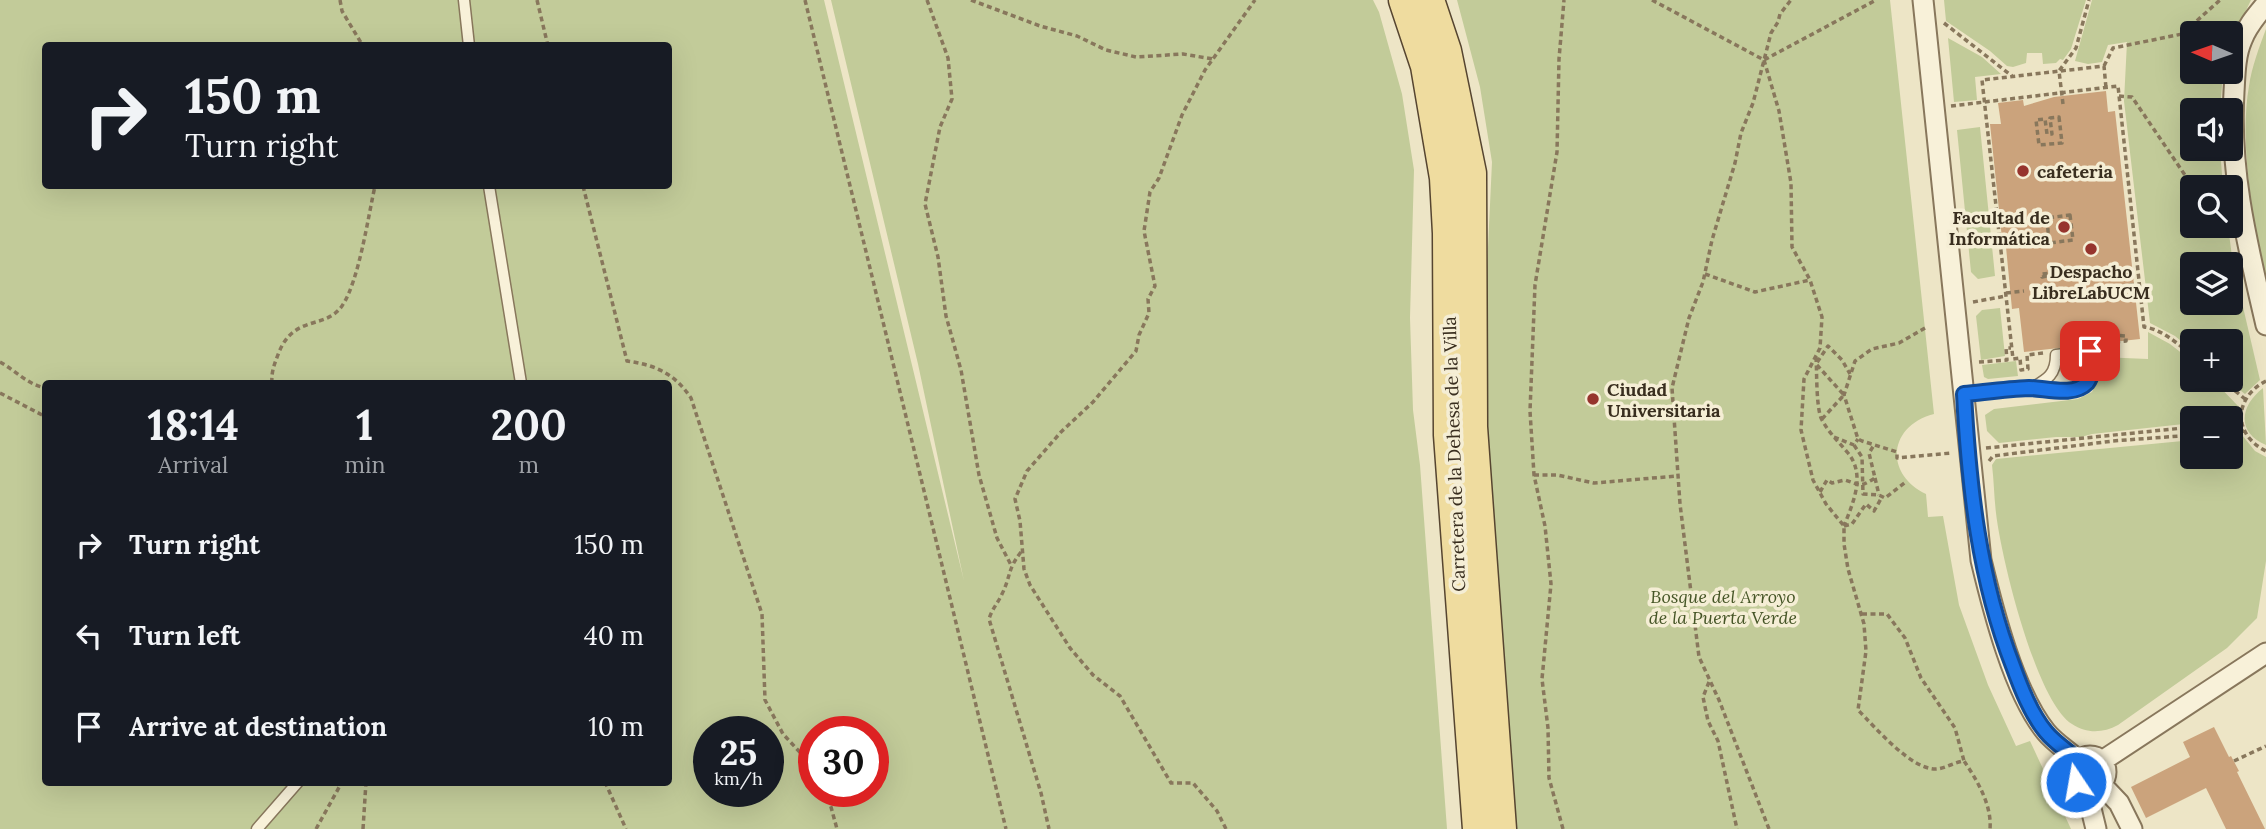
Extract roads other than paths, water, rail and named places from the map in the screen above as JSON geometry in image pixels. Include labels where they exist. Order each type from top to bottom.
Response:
[{"type":"main road","name":"Carretera de la Dehesa de la Villa","points":[[1404,0],[1426,66],[1445,178],[1448,233],[1449,435],[1478,829]]},
{"type":"main road","name":"Carretera de la Dehesa de la Villa","points":[[1429,0],[1446,51],[1471,173],[1472,427],[1501,829]]},
{"type":"street","points":[[1923,0],[1981,561],[2006,649],[2038,720],[2047,733],[2078,760]]},
{"type":"street","points":[[2266,4],[2242,40],[2235,67],[2231,131],[2237,191],[2266,325]]},
{"type":"street","points":[[2102,761],[2266,653]]},
{"type":"street","points":[[2096,829],[2093,786],[2106,773],[2102,761],[2088,755],[2078,760],[2074,776],[2081,786],[2093,786],[2119,803],[2132,829]]},
{"type":"lane","points":[[464,0],[469,42]]},
{"type":"lane","points":[[489,189],[521,380]]},
{"type":"lane","points":[[1964,394],[2032,388],[2050,391],[2074,389],[2089,381],[2092,372],[2090,351],[2056,355],[2056,367],[2052,375],[2032,388]]},
{"type":"lane","points":[[257,829],[295,786]]},
{"type":"place","name":"cafeteria","points":[[2023,171]]},
{"type":"place","name":"Facultad de Informática","points":[[2064,227]]},
{"type":"place","name":"Despacho LibreLabUCM","points":[[2091,249]]},
{"type":"place","name":"Ciudad Universitaria","points":[[1593,399]]},
{"type":"park label","name":"Bosque del Arroyo de la Puerta Verde","points":[[1723,606]]}]
